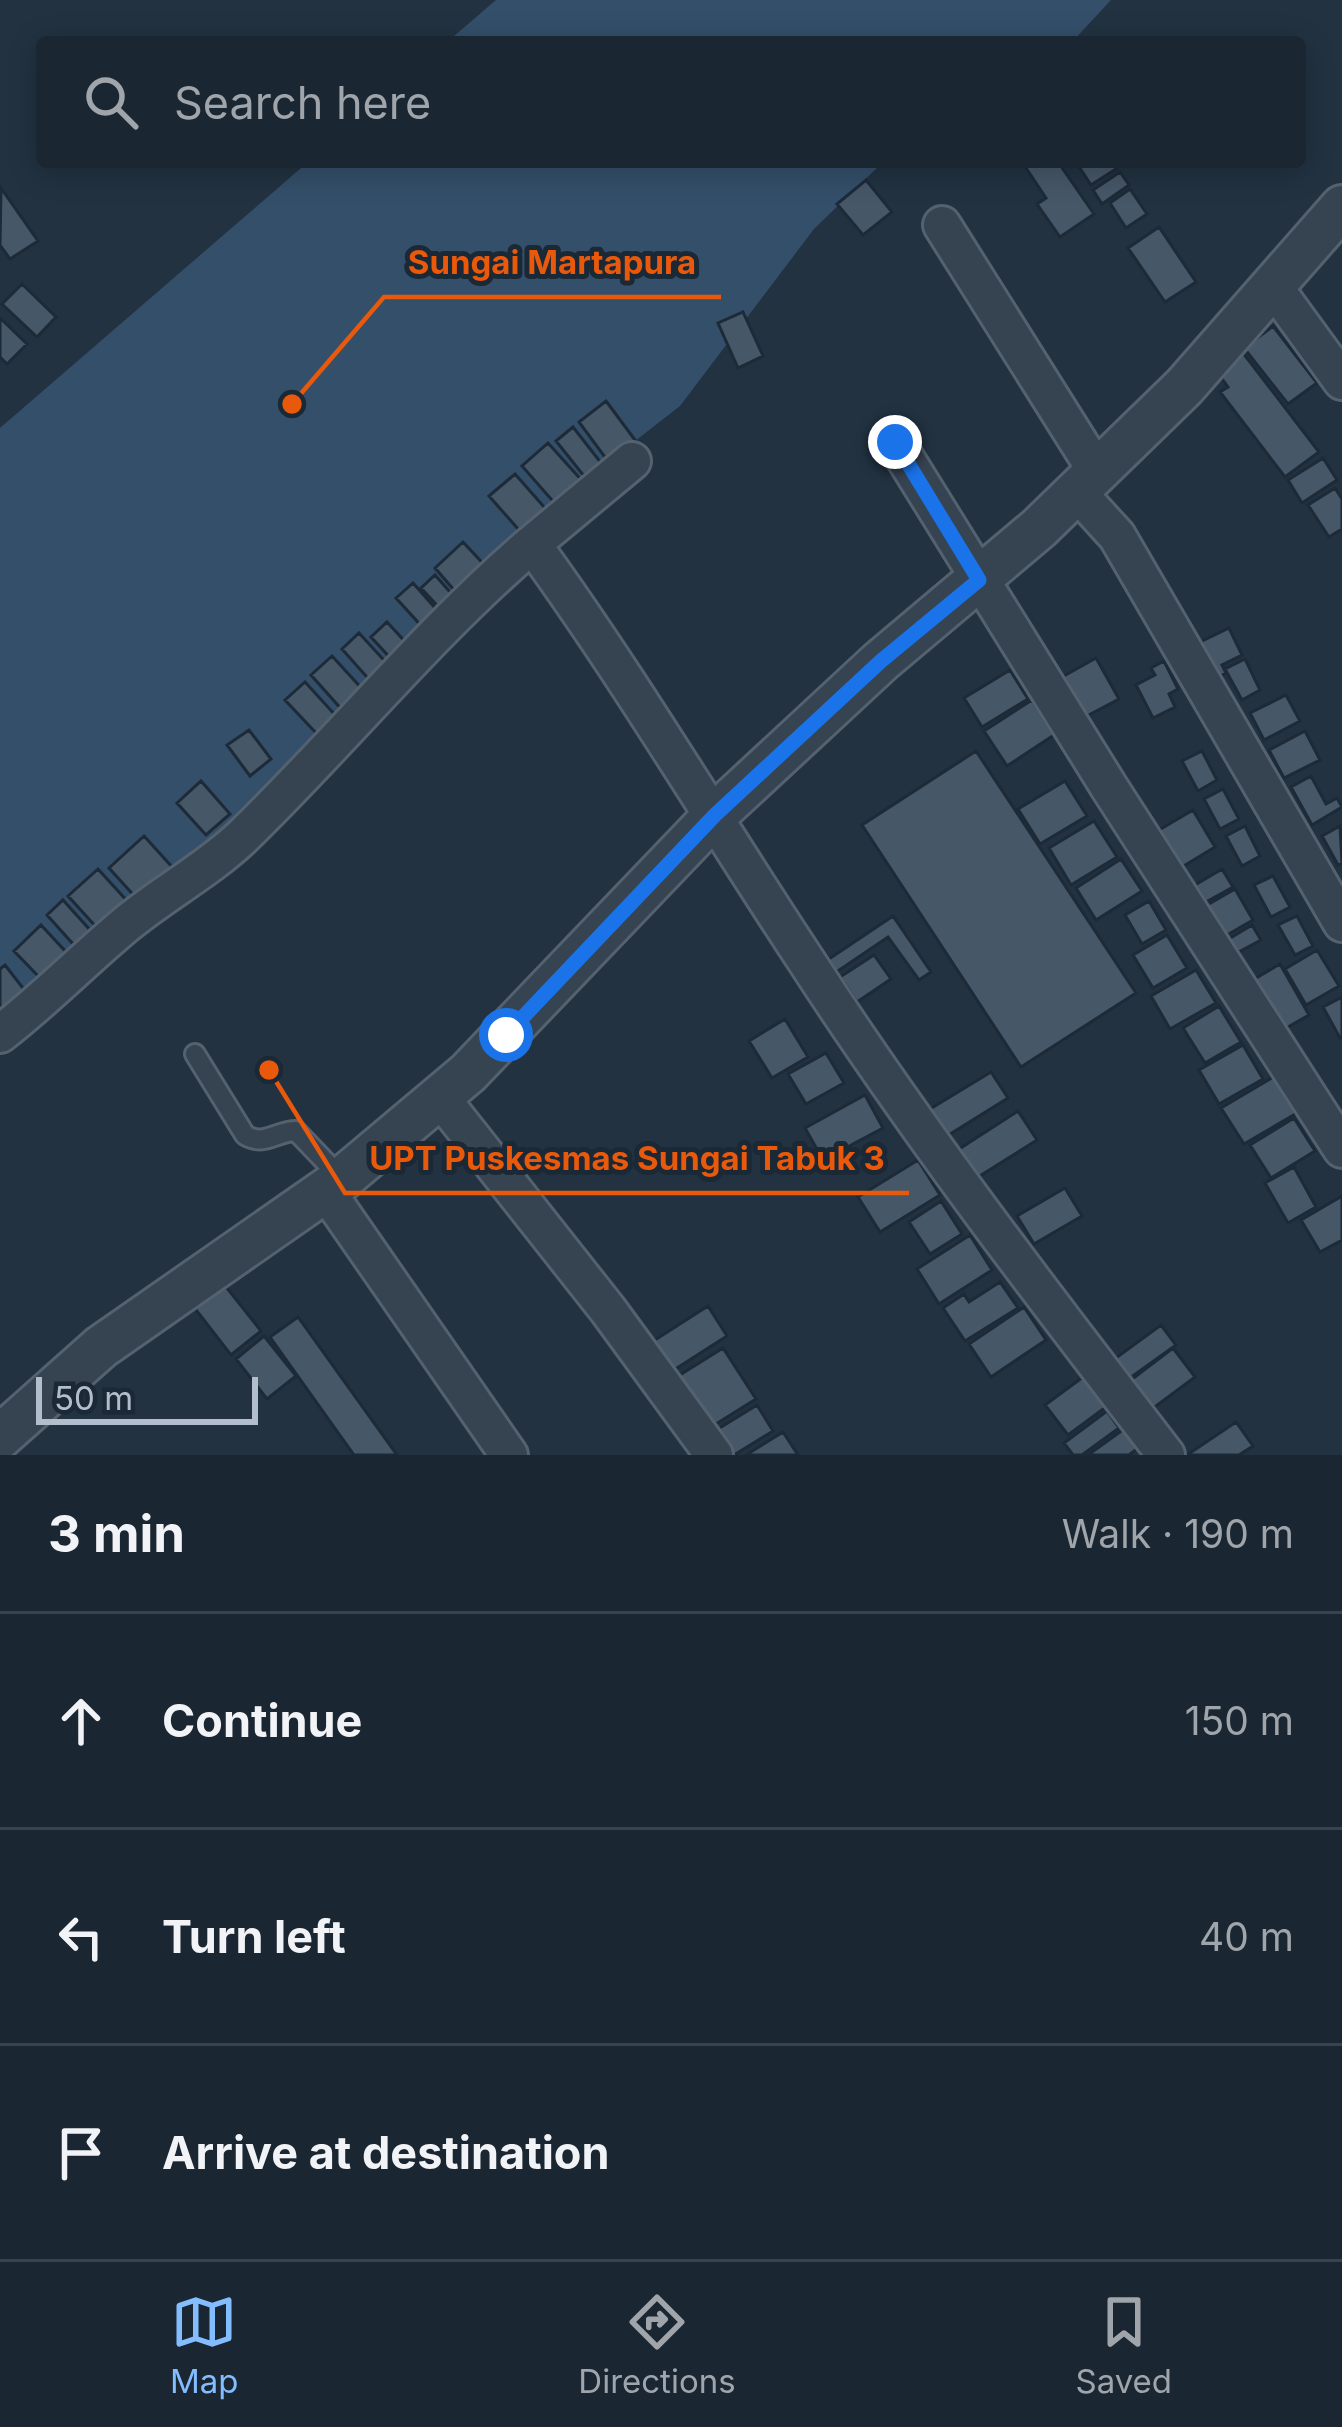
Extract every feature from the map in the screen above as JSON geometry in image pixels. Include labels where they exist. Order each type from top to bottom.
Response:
[{"type":"street","points":[[0,1437],[101,1347],[334,1185],[440,1096],[506,1035],[715,815],[881,661],[979,580],[1184,387],[1342,207]]},
{"type":"street","points":[[942,225],[1342,923]]},
{"type":"street","points":[[1273,286],[1342,381]]},
{"type":"street","points":[[895,442],[1342,1149]]},
{"type":"street","points":[[0,1034],[127,923],[238,841],[316,764],[437,630],[632,460]]},
{"type":"street","points":[[532,544],[715,815],[808,964],[946,1164],[1166,1455]]},
{"type":"street","points":[[440,1096],[608,1310],[714,1455]]},
{"type":"street","points":[[334,1185],[508,1455]]},
{"type":"lane","points":[[195,1054],[244,1135],[255,1141],[296,1131],[334,1185]]},
{"type":"water","points":[[496,0],[1111,0],[1078,36],[454,36]]},
{"type":"water","points":[[301,168],[877,168],[814,229],[680,406],[549,508],[306,762],[0,1017],[0,428]]},
{"type":"building","points":[[1026,168],[1062,168],[1094,214],[1060,237],[1037,204],[1046,198]]},
{"type":"building","points":[[1080,168],[1117,168],[1091,185]]},
{"type":"building","points":[[1120,172],[1129,185],[1102,204],[1093,190]]},
{"type":"building","points":[[866,180],[892,212],[863,235],[837,204]]},
{"type":"building","points":[[1,188],[38,241],[10,259],[0,245]]},
{"type":"building","points":[[1130,189],[1147,214],[1126,228],[1110,203]]},
{"type":"building","points":[[1159,227],[1196,282],[1165,302],[1128,248]]},
{"type":"building","points":[[22,284],[56,317],[37,337],[2,304]]},
{"type":"building","points":[[743,312],[763,356],[738,368],[718,323]]},
{"type":"building","points":[[0,318],[27,344],[7,364],[0,357]]},
{"type":"building","points":[[1273,326],[1317,383],[1288,404],[1244,348]]},
{"type":"building","points":[[1240,349],[1319,452],[1285,477],[1220,392],[1228,387],[1214,368]]},
{"type":"building","points":[[606,401],[638,444],[610,464],[579,422]]},
{"type":"building","points":[[573,427],[605,468],[588,481],[556,441]]},
{"type":"building","points":[[548,443],[585,484],[558,507],[522,466]]},
{"type":"building","points":[[1323,458],[1337,480],[1302,503],[1288,480]]},
{"type":"building","points":[[515,474],[552,516],[526,538],[489,496]]},
{"type":"building","points":[[1335,488],[1342,499],[1342,529],[1329,537],[1308,505]]},
{"type":"building","points":[[463,542],[490,571],[461,598],[435,568]]},
{"type":"building","points":[[435,575],[458,601],[444,613],[421,588]]},
{"type":"building","points":[[413,583],[443,617],[427,632],[396,598]]},
{"type":"building","points":[[387,622],[410,647],[394,662],[371,637]]},
{"type":"building","points":[[1229,628],[1242,655],[1222,665],[1226,673],[1214,679],[1196,644]]},
{"type":"building","points":[[359,633],[392,669],[374,685],[342,649]]},
{"type":"building","points":[[332,656],[365,692],[344,712],[311,675]]},
{"type":"building","points":[[1096,658],[1119,699],[1085,717],[1062,677]]},
{"type":"building","points":[[1245,659],[1260,690],[1242,700],[1225,669]]},
{"type":"building","points":[[1164,661],[1178,689],[1169,694],[1175,707],[1153,718],[1136,685],[1155,675],[1151,668]]},
{"type":"building","points":[[1010,670],[1028,699],[982,727],[964,698]]},
{"type":"building","points":[[305,682],[337,717],[317,734],[285,700]]},
{"type":"building","points":[[1286,695],[1300,721],[1264,740],[1250,713]]},
{"type":"building","points":[[1032,700],[1054,735],[1007,766],[984,731]]},
{"type":"building","points":[[249,730],[271,759],[250,776],[227,745]]},
{"type":"building","points":[[1305,731],[1320,760],[1284,778],[1269,750]]},
{"type":"building","points":[[976,751],[1136,993],[1021,1067],[862,825]]},
{"type":"building","points":[[1202,751],[1217,780],[1198,791],[1182,761]]},
{"type":"building","points":[[1311,776],[1326,804],[1337,798],[1342,807],[1312,825],[1291,787]]},
{"type":"building","points":[[201,781],[230,814],[206,835],[177,803]]},
{"type":"building","points":[[1065,781],[1087,816],[1040,844],[1018,809]]},
{"type":"building","points":[[1223,789],[1239,819],[1220,829],[1204,799]]},
{"type":"building","points":[[1193,810],[1215,847],[1182,867],[1159,830]]},
{"type":"building","points":[[1094,821],[1117,857],[1071,885],[1049,848]]},
{"type":"building","points":[[1245,826],[1260,856],[1242,866],[1226,836]]},
{"type":"building","points":[[1340,826],[1342,863],[1338,865],[1322,836]]},
{"type":"building","points":[[144,836],[173,868],[138,900],[109,868]]},
{"type":"building","points":[[1121,859],[1142,891],[1096,920],[1076,888]]},
{"type":"building","points":[[98,869],[128,902],[98,929],[68,896]]},
{"type":"building","points":[[1222,869],[1233,887],[1206,902],[1195,885]]},
{"type":"building","points":[[1273,876],[1290,907],[1271,917],[1254,885]]},
{"type":"building","points":[[1235,889],[1253,920],[1220,939],[1202,908]]},
{"type":"building","points":[[63,900],[90,930],[74,945],[47,915]]},
{"type":"building","points":[[1149,901],[1166,930],[1142,944],[1125,915]]},
{"type":"building","points":[[893,916],[931,972],[919,980],[888,937],[829,977],[820,965]]},
{"type":"building","points":[[1297,916],[1313,946],[1295,955],[1278,925]]},
{"type":"building","points":[[41,925],[67,953],[40,978],[14,951]]},
{"type":"building","points":[[1252,925],[1261,940],[1235,954],[1227,940]]},
{"type":"building","points":[[1167,935],[1187,968],[1153,988],[1133,955]]},
{"type":"building","points":[[1317,950],[1339,986],[1306,1005],[1285,969]]},
{"type":"building","points":[[874,955],[891,979],[857,1002],[840,977]]},
{"type":"building","points":[[1280,964],[1309,1015],[1281,1031],[1251,981]]},
{"type":"building","points":[[5,965],[26,992],[0,1013],[0,969]]},
{"type":"building","points":[[1196,970],[1216,1003],[1170,1029],[1151,996]]},
{"type":"building","points":[[1342,997],[1342,1037],[1340,1038],[1323,1007]]},
{"type":"building","points":[[1219,1006],[1241,1042],[1205,1063],[1183,1028]]},
{"type":"building","points":[[785,1019],[808,1057],[772,1078],[749,1041]]},
{"type":"building","points":[[1243,1045],[1263,1079],[1219,1104],[1199,1070]]},
{"type":"building","points":[[826,1053],[844,1083],[806,1104],[788,1074]]},
{"type":"building","points":[[991,1072],[1008,1098],[947,1136],[930,1109]]},
{"type":"building","points":[[1275,1076],[1297,1113],[1244,1144],[1221,1108]]},
{"type":"building","points":[[865,1095],[883,1128],[823,1160],[805,1128]]},
{"type":"building","points":[[1018,1111],[1037,1140],[975,1179],[956,1151]]},
{"type":"building","points":[[1294,1118],[1315,1151],[1271,1178],[1250,1145]]},
{"type":"building","points":[[918,1160],[940,1195],[880,1232],[858,1197]]},
{"type":"building","points":[[1294,1167],[1316,1207],[1288,1223],[1265,1183]]},
{"type":"building","points":[[1065,1188],[1082,1216],[1034,1244],[1017,1216]]},
{"type":"building","points":[[1342,1196],[1342,1240],[1320,1252],[1301,1220]]},
{"type":"building","points":[[941,1201],[962,1234],[930,1254],[909,1222]]},
{"type":"building","points":[[970,1235],[992,1270],[939,1304],[917,1269]]},
{"type":"building","points":[[1000,1282],[1018,1308],[965,1341],[943,1308],[964,1294],[969,1302]]},
{"type":"building","points":[[223,1283],[261,1331],[231,1355],[193,1306]]},
{"type":"building","points":[[708,1306],[727,1336],[666,1375],[647,1345]]},
{"type":"building","points":[[1024,1307],[1046,1340],[991,1377],[969,1344]]},
{"type":"building","points":[[298,1317],[397,1455],[354,1455],[270,1337]]},
{"type":"building","points":[[1161,1325],[1176,1345],[1123,1383],[1109,1363]]},
{"type":"building","points":[[264,1336],[296,1376],[267,1399],[236,1359]]},
{"type":"building","points":[[723,1348],[756,1399],[708,1429],[675,1378]]},
{"type":"building","points":[[1173,1348],[1195,1377],[1144,1415],[1123,1386]]},
{"type":"building","points":[[1083,1377],[1106,1407],[1068,1435],[1045,1405]]},
{"type":"building","points":[[757,1405],[773,1431],[734,1455],[718,1429]]},
{"type":"building","points":[[1107,1411],[1119,1428],[1082,1455],[1073,1455],[1064,1443]]},
{"type":"building","points":[[1236,1422],[1253,1446],[1239,1455],[1187,1455]]},
{"type":"building","points":[[1124,1429],[1138,1448],[1129,1455],[1088,1455]]},
{"type":"building","points":[[783,1432],[798,1455],[746,1455]]},
{"type":"place","name":"Sungai Martapura","points":[[292,404]]},
{"type":"place","name":"UPT Puskesmas Sungai Tabuk 3","points":[[269,1070]]},
{"type":"route","points":[[506,1035],[715,815],[881,661],[979,580],[895,442]]}]
